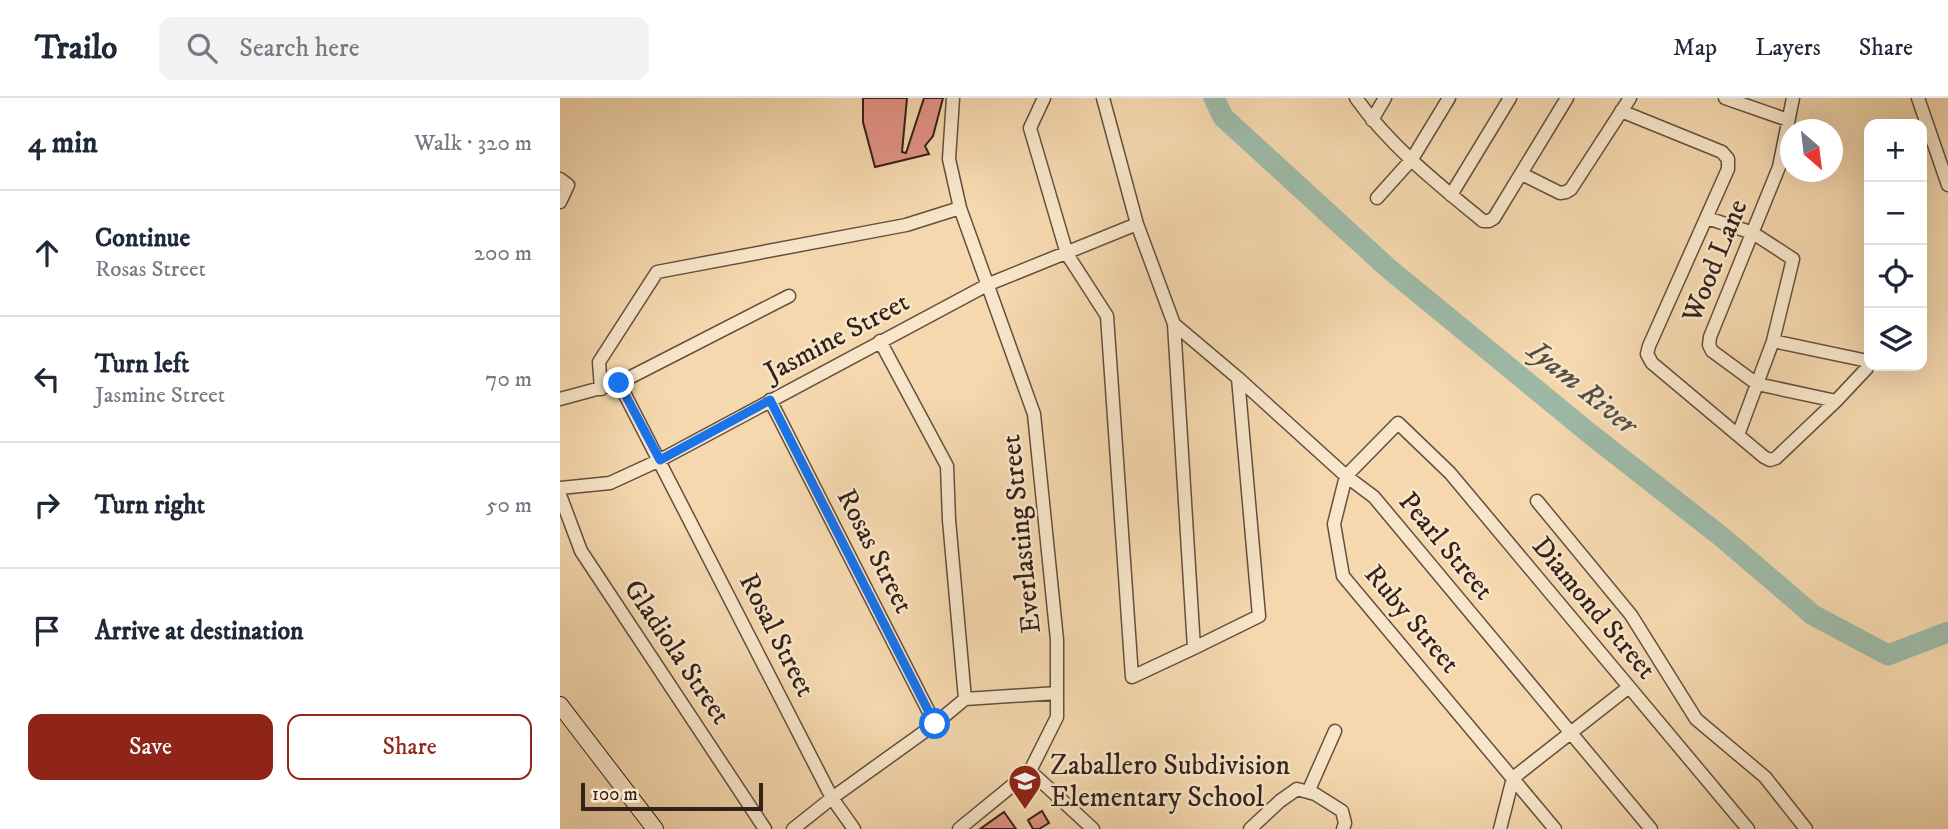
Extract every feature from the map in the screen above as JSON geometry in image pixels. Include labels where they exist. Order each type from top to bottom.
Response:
[{"type":"street","name":"Everlasting Street","points":[[954,98],[949,159],[960,208],[1034,414],[1057,640],[1057,717],[1030,771],[959,829]]},
{"type":"street","points":[[1044,98],[1030,128],[1067,254],[1107,316],[1132,677],[1259,616],[1238,377]]},
{"type":"street","points":[[1103,98],[1137,224],[1174,324],[1194,648]]},
{"type":"street","points":[[1356,98],[1372,120],[1412,159],[1483,221],[1494,218],[1567,98]]},
{"type":"street","points":[[1372,120],[1385,98]]},
{"type":"street","points":[[1377,198],[1412,159],[1449,98]]},
{"type":"street","points":[[1451,195],[1510,98]]},
{"type":"street","points":[[1522,174],[1560,193],[1566,192],[1630,98]]},
{"type":"street","points":[[1726,98],[1785,119]]},
{"type":"street","name":"Wood Lane","points":[[1788,119],[1793,98]]},
{"type":"street","points":[[1918,98],[1948,186]]},
{"type":"street","points":[[1621,111],[1722,152],[1728,159],[1728,169],[1647,354],[1652,363],[1770,460],[1776,458],[1867,368],[1864,360],[1773,341]]},
{"type":"street","name":"Wood Lane","points":[[1780,162],[1709,345],[1713,352],[1757,384],[1836,401]]},
{"type":"street","points":[[560,179],[568,185],[560,202]]},
{"type":"street","points":[[601,389],[599,362],[657,272],[906,225],[960,208]]},
{"type":"street","points":[[1707,218],[1752,233],[1793,259],[1773,341],[1738,435]]},
{"type":"street","name":"Jasmine Street","points":[[560,488],[610,483],[660,460],[989,284],[1137,224]]},
{"type":"street","points":[[560,399],[619,383],[789,296]]},
{"type":"street","name":"Pearl Street","points":[[1174,324],[1374,497],[1651,829]]},
{"type":"street","points":[[880,341],[947,466],[949,520],[965,699]]},
{"type":"street","name":"Rosal Street","points":[[619,383],[832,798],[854,829]]},
{"type":"street","name":"Rosas Street","points":[[770,400],[935,724]]},
{"type":"street","name":"Diamond Street","points":[[1346,475],[1398,423],[1450,473],[1748,829]]},
{"type":"street","name":"Ruby Street","points":[[1346,475],[1334,524],[1343,576],[1555,829]]},
{"type":"street","name":"Gladiola Street","points":[[560,495],[581,551],[765,829]]},
{"type":"street","points":[[1537,502],[1631,615],[1696,719],[1765,777],[1806,829]]},
{"type":"street","points":[[1500,829],[1513,778],[1629,687]]},
{"type":"street","points":[[793,829],[965,699],[1057,694]]},
{"type":"street","points":[[560,705],[655,829]]},
{"type":"street","points":[[1308,792],[1335,731]]},
{"type":"street","points":[[1030,771],[1093,829]]},
{"type":"street","points":[[1250,829],[1297,789],[1315,794],[1342,811],[1345,823],[1343,829]]},
{"type":"building","points":[[863,98],[907,98],[902,152],[906,153],[924,98],[943,98],[933,136],[925,146],[929,154],[875,167],[863,122]]},
{"type":"building","points":[[1042,811],[1049,823],[1039,829],[1033,829],[1028,820]]},
{"type":"building","points":[[1004,812],[1016,829],[980,829]]},
{"type":"waterway","name":"Iyam River","points":[[1214,98],[1223,117],[1388,268],[1589,433],[1723,538],[1813,615],[1888,655],[1948,632]]},
{"type":"place","name":"Zaballero Subdivision Elementary School","points":[[1025,811]]},
{"type":"route","points":[[619,383],[660,460],[770,400],[935,724]]}]
